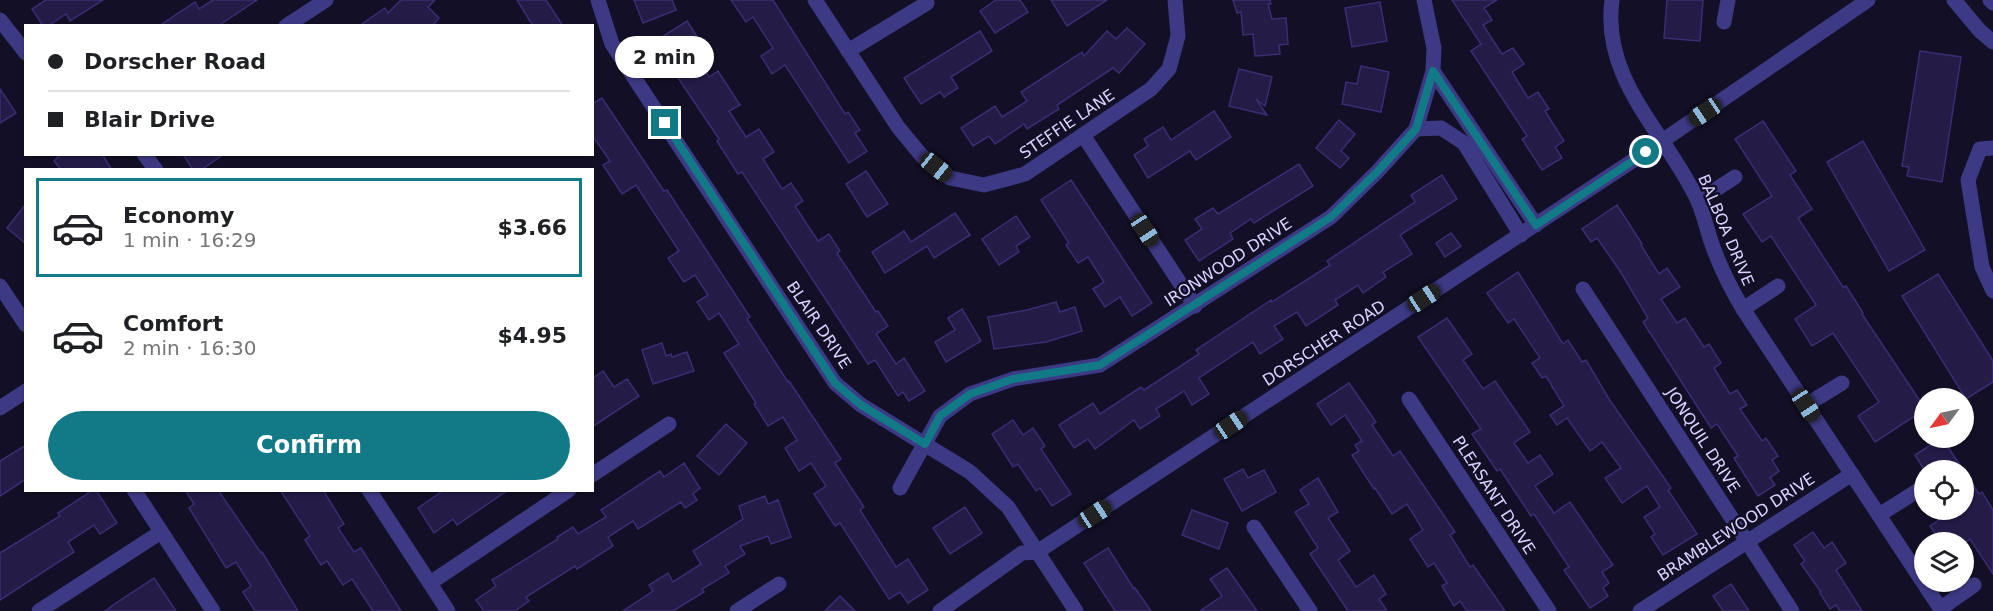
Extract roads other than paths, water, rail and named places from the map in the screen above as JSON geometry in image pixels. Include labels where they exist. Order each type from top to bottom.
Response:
[{"type":"street","points":[[289,24],[326,0]]},
{"type":"street","name":"BLAIR DRIVE","points":[[598,0],[612,44],[835,383],[861,405],[970,472],[1008,507],[1076,611]]},
{"type":"street","name":"STEFFIE LANE","points":[[815,0],[898,128],[922,156],[950,178],[984,185],[1025,174],[1150,89],[1169,69],[1178,36],[1175,0]]},
{"type":"street","name":"IRONWOOD DRIVE","points":[[900,488],[940,416],[970,394],[1013,379],[1100,365],[1331,217],[1377,172],[1416,129],[1433,71],[1434,48],[1424,0]]},
{"type":"street","name":"BALBOA DRIVE","points":[[1612,0],[1610,23],[1613,46],[1621,72],[1632,95],[1698,201],[1719,263],[1743,309],[1941,610]]},
{"type":"street","points":[[1724,22],[1728,0]]},
{"type":"street","name":"DORSCHER ROAD","points":[[940,611],[1022,553],[1038,552],[1521,235],[1868,0]]},
{"type":"street","points":[[1954,0],[1980,31],[1993,42]]},
{"type":"street","points":[[1990,0],[1993,3]]},
{"type":"street","points":[[849,51],[927,3]]},
{"type":"street","points":[[0,20],[24,51]]},
{"type":"street","points":[[1433,71],[1536,225]]},
{"type":"street","points":[[1416,129],[1441,128],[1464,142],[1521,235]]},
{"type":"street","points":[[1083,135],[1195,306]]},
{"type":"street","points":[[1993,148],[1980,149],[1968,180],[1982,267],[1993,291]]},
{"type":"street","points":[[1698,201],[1735,177]]},
{"type":"street","points":[[0,286],[24,322]]},
{"type":"street","points":[[1743,309],[1778,286]]},
{"type":"street","name":"JONQUIL DRIVE","points":[[1583,289],[1792,611]]},
{"type":"street","points":[[1806,405],[1842,382]]},
{"type":"street","points":[[0,408],[24,393]]},
{"type":"street","name":"PLEASANT DRIVE","points":[[1409,399],[1549,611]]},
{"type":"street","points":[[594,474],[669,424]]},
{"type":"street","name":"BRAMBLEWOOD DRIVE","points":[[1640,611],[1852,474]]},
{"type":"street","points":[[135,492],[213,611]]},
{"type":"street","points":[[370,492],[448,611]]},
{"type":"street","points":[[430,583],[566,492]]},
{"type":"street","points":[[1879,515],[1914,493]]},
{"type":"street","points":[[1254,527],[1310,611]]},
{"type":"street","points":[[39,611],[161,532]]},
{"type":"street","points":[[738,611],[779,584]]},
{"type":"street","points":[[1941,610],[1965,592]]}]
